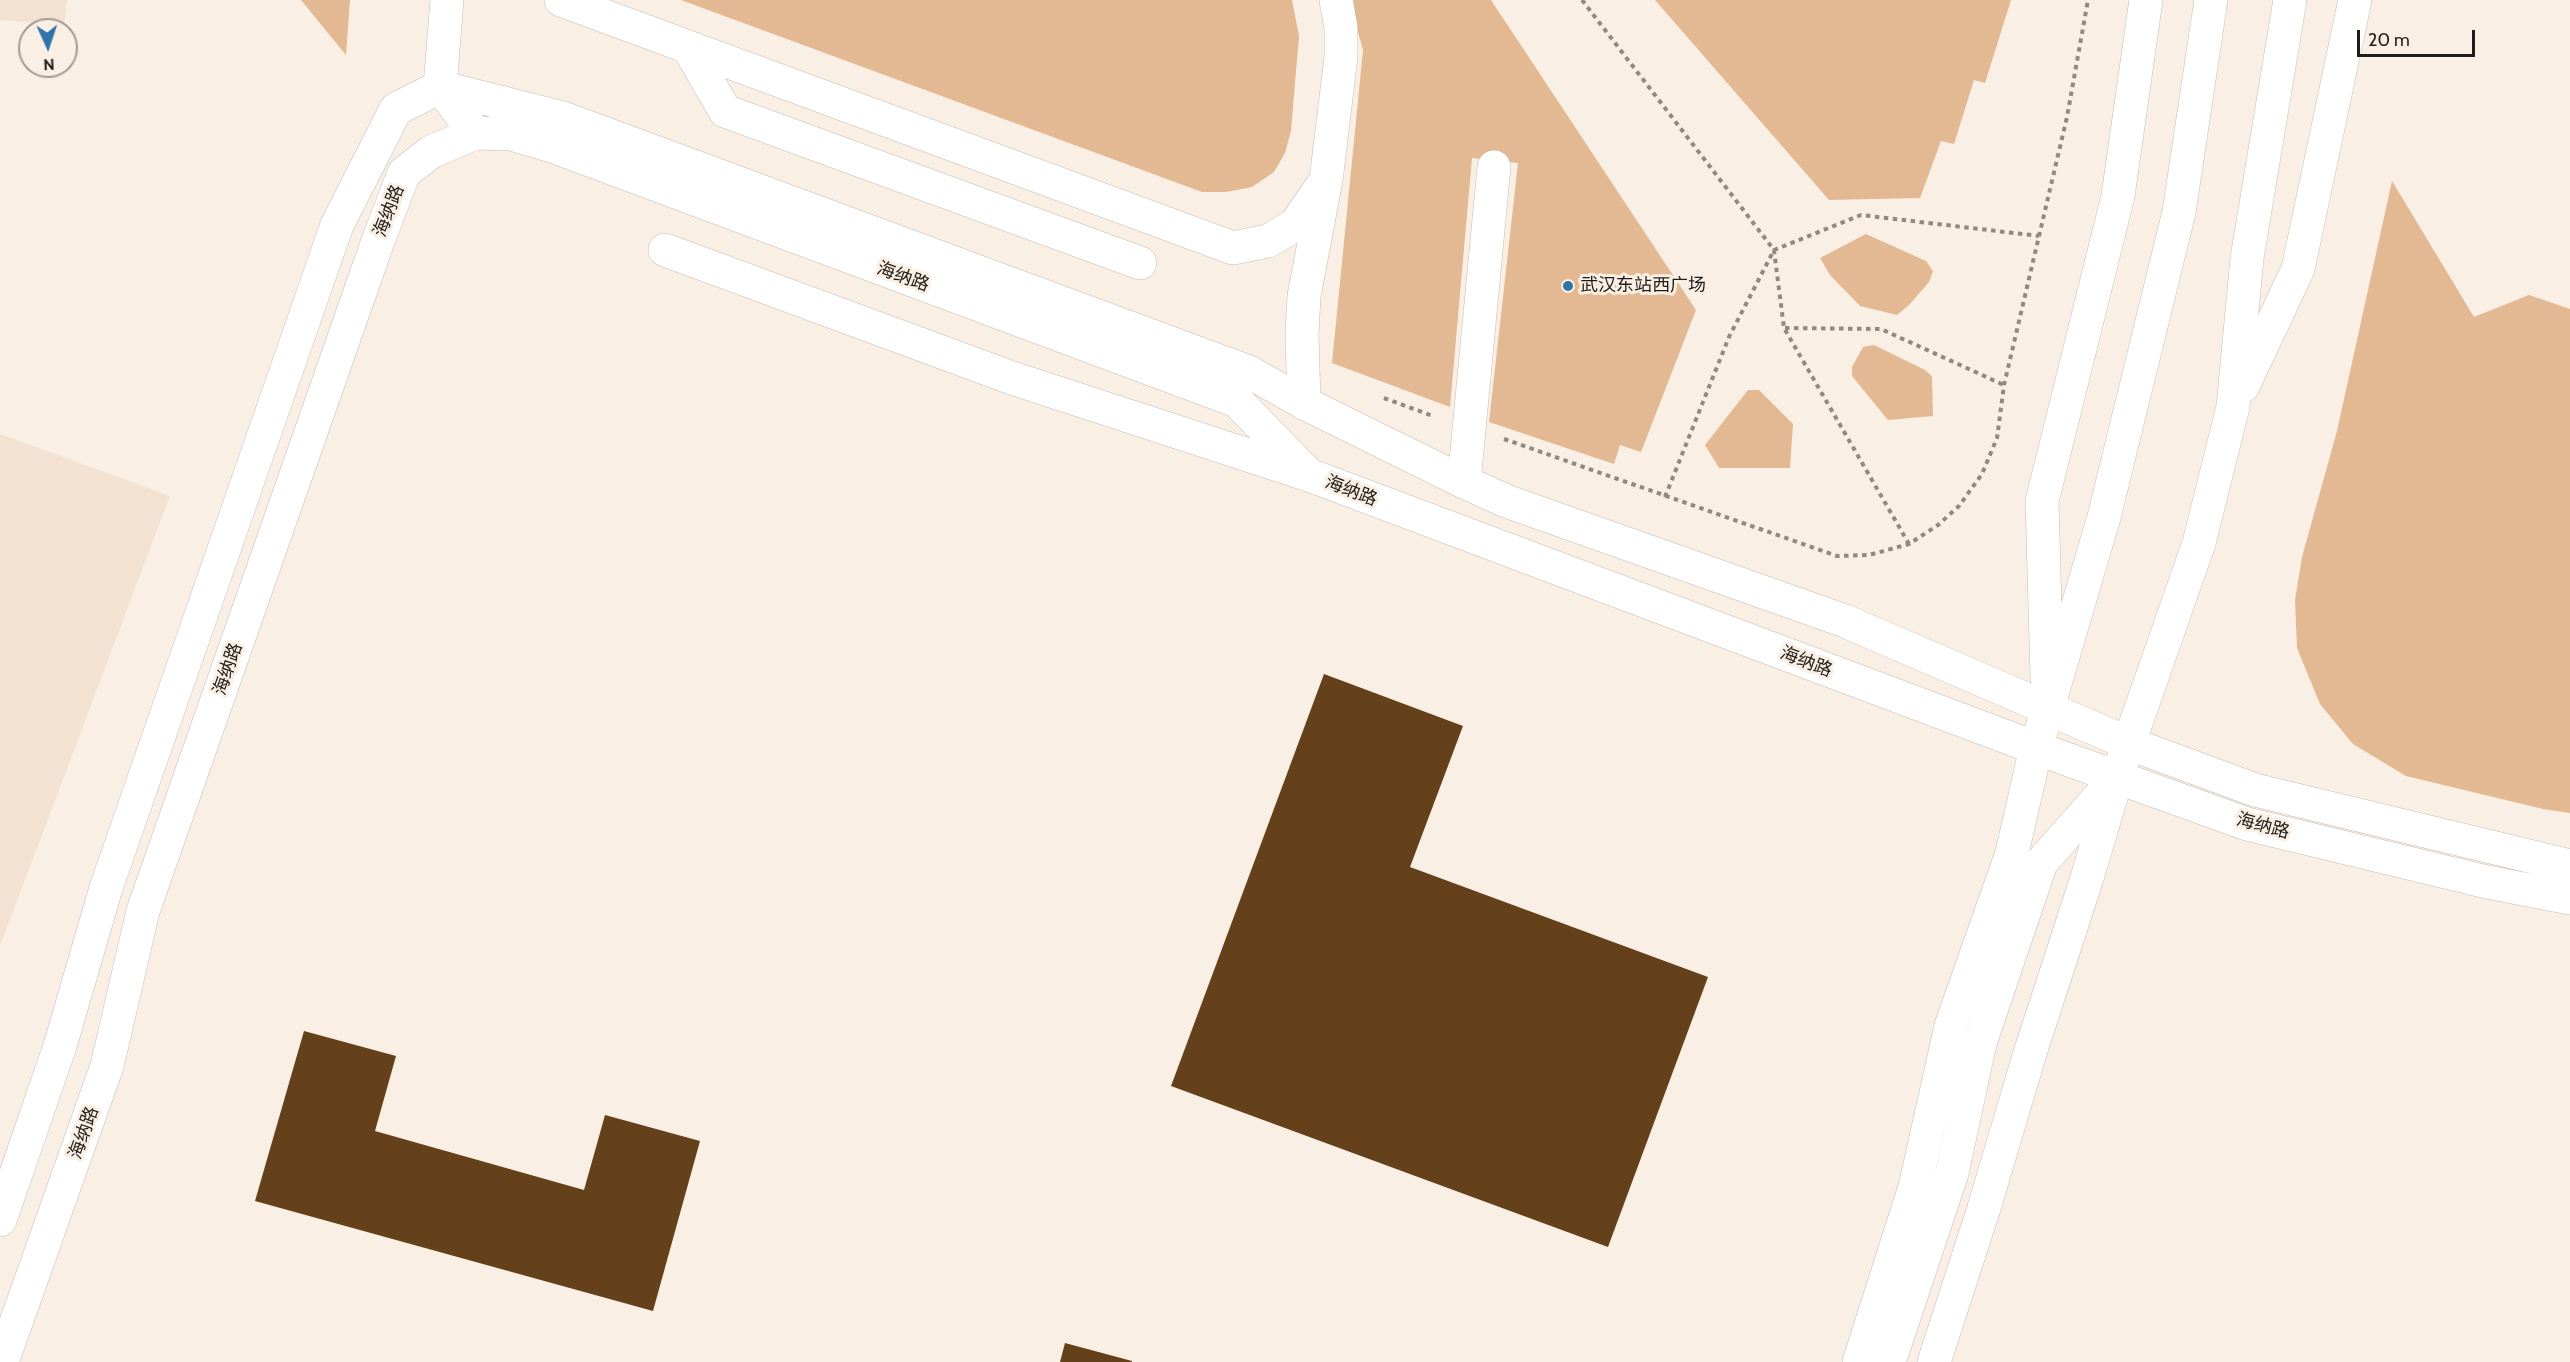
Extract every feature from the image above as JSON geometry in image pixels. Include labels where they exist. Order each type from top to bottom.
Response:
[{"type":"main road","points":[[447,0],[440,87],[475,133]]},
{"type":"main road","points":[[561,0],[1233,248],[1268,241],[1295,225],[1326,180]]},
{"type":"main road","points":[[1304,403],[1302,334],[1304,296],[1326,180],[1341,57],[1341,28],[1336,0]]},
{"type":"main road","points":[[2048,708],[2042,501],[2118,196],[2146,0]]},
{"type":"main road","points":[[1859,1362],[1916,1187],[1951,1026],[2012,853],[2036,748],[2104,518],[2179,212],[2211,0]]},
{"type":"main road","points":[[1934,1362],[2087,878],[2116,777],[2199,543],[2234,406],[2247,258],[2290,0]]},
{"type":"main road","points":[[2234,406],[2298,269],[2355,0]]},
{"type":"main road","points":[[689,49],[725,111],[1140,263]]},
{"type":"main road","name":"海纳路","points":[[0,1220],[60,1046],[106,888],[337,225],[396,110],[440,87],[563,118],[1249,372],[1304,403],[1464,483],[1506,501],[1845,621],[2128,743],[2255,790],[2484,848],[2570,866]]},
{"type":"main road","name":"海纳路","points":[[2,1362],[108,1066],[143,911],[381,231],[404,173],[431,152],[475,133],[511,134],[555,147],[1237,401],[1309,475],[2036,748],[2247,824],[2487,882],[2570,898]]},
{"type":"main road","points":[[1464,483],[1494,166]]},
{"type":"main road","points":[[665,250],[1012,378],[1309,475]]},
{"type":"main road","points":[[1889,1362],[1952,1173],[1980,1042],[2041,863],[2116,777]]},
{"type":"path","points":[[1582,0],[1774,250],[1784,328],[1909,544]]},
{"type":"path","points":[[1501,438],[1837,556],[1869,555],[1909,544],[1938,525],[1959,506],[1983,474],[1997,438],[2004,385],[2067,117],[2088,0]]},
{"type":"path","points":[[1665,497],[1729,338],[1774,250],[1860,215],[2039,236]]},
{"type":"path","points":[[1784,328],[1881,329],[2004,385]]},
{"type":"shaded area","points":[[0,0],[67,0],[65,18],[18,18],[18,21],[0,20]]},
{"type":"shaded area","points":[[301,0],[350,0],[346,55]]},
{"type":"shaded area","points":[[681,0],[1292,0],[1299,36],[1291,131],[1285,153],[1274,172],[1252,187],[1226,192],[1202,192]]},
{"type":"shaded area","points":[[1349,0],[1491,0],[1696,310],[1641,452],[1620,445],[1614,464],[1489,422],[1518,163],[1472,158],[1450,407],[1332,363],[1363,50]]},
{"type":"shaded area","points":[[1655,0],[2011,0],[1985,83],[1974,80],[1954,144],[1941,141],[1920,198],[1829,200]]},
{"type":"shaded area","points":[[2392,181],[2474,317],[2529,295],[2570,309],[2570,813],[2543,809],[2406,776],[2353,744],[2320,704],[2297,648],[2295,600],[2302,557],[2337,431]]},
{"type":"shaded area","points":[[1866,234],[1926,261],[1933,271],[1929,282],[1897,315],[1860,306],[1830,275],[1820,258]]},
{"type":"shaded area","points":[[1874,345],[1925,370],[1932,376],[1933,416],[1888,420],[1852,376],[1852,367],[1863,347]]},
{"type":"shaded area","points":[[1748,390],[1759,390],[1793,424],[1790,468],[1719,468],[1705,445]]},
{"type":"shaded area","points":[[0,434],[170,496],[0,946]]},
{"type":"building","points":[[1324,674],[1463,726],[1410,867],[1708,977],[1608,1247],[1171,1086]]},
{"type":"building","points":[[304,1031],[396,1056],[375,1131],[584,1190],[605,1115],[700,1141],[653,1311],[255,1201]]},
{"type":"building","points":[[1065,1343],[1132,1361],[1132,1362],[1060,1362]]},
{"type":"place","name":"武汉东站西广场","points":[[1568,286]]}]
